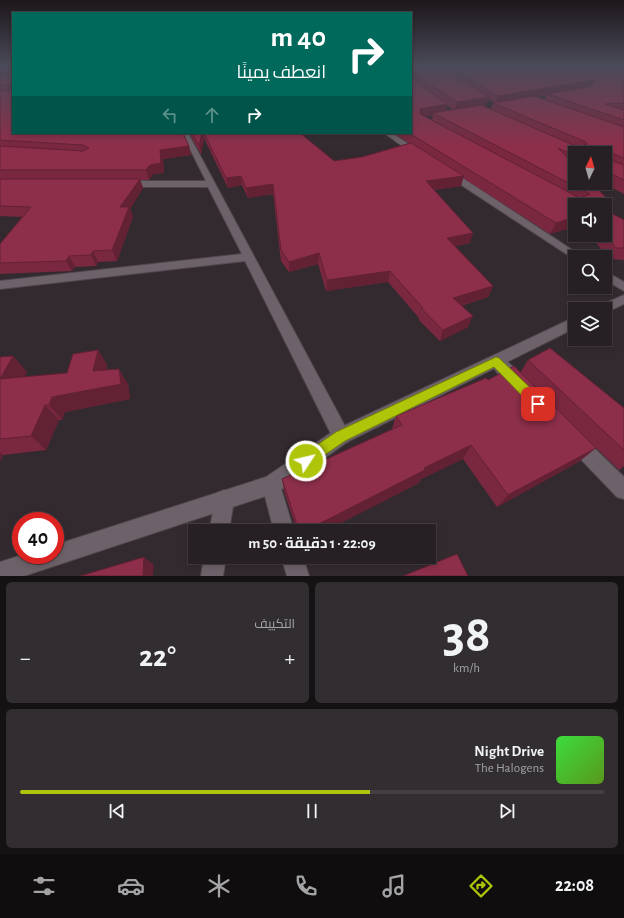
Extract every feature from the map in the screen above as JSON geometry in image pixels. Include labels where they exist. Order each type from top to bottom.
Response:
[{"type":"street","points":[[186,134],[341,436]]},
{"type":"street","points":[[389,134],[427,159]]},
{"type":"street","points":[[440,167],[568,250]]},
{"type":"street","points":[[117,184],[211,184]]},
{"type":"street","points":[[0,285],[249,257]]},
{"type":"street","points":[[612,279],[624,287]]},
{"type":"street","points":[[612,305],[624,299]]},
{"type":"street","points":[[0,573],[271,485],[341,436],[568,325]]},
{"type":"street","points":[[496,361],[529,395]]},
{"type":"street","points":[[568,434],[624,490]]},
{"type":"street","points":[[271,485],[282,524]]},
{"type":"street","points":[[220,524],[224,500]]},
{"type":"street","points":[[212,576],[214,564]]},
{"type":"street","points":[[294,564],[298,576]]},
{"type":"building","points":[[0,92],[12,92],[12,134],[183,134],[189,146],[160,150],[161,163],[150,165],[146,170],[0,170],[0,146],[83,151],[89,148],[83,145],[0,140]]},
{"type":"building","points":[[412,92],[430,92],[447,104],[420,109],[420,114],[580,198],[568,198],[568,219],[556,223],[411,134],[412,134]]},
{"type":"building","points":[[441,92],[481,92],[489,97],[457,102]]},
{"type":"building","points":[[491,92],[523,92],[498,96]]},
{"type":"building","points":[[559,92],[624,92],[624,103],[605,104],[624,110],[624,120],[547,94]]},
{"type":"building","points":[[534,96],[624,127],[624,158],[612,153],[612,146],[581,146],[587,144],[586,142],[493,103]]},
{"type":"building","points":[[481,105],[576,146],[568,146],[568,153],[558,148],[568,158],[568,183],[433,113]]},
{"type":"building","points":[[193,134],[202,134],[199,145]]},
{"type":"building","points":[[204,134],[301,134],[334,161],[362,157],[411,143],[464,176],[426,181],[473,233],[447,238],[493,286],[453,298],[473,316],[443,330],[422,309],[423,308],[390,271],[327,280],[319,253],[289,262],[281,250],[273,184],[246,188],[241,176],[226,178]]},
{"type":"building","points":[[612,161],[624,165],[624,180],[612,174]]},
{"type":"building","points":[[0,179],[140,179],[120,207],[129,207],[112,250],[93,251],[91,255],[69,256],[66,261],[0,263],[0,244],[31,207],[0,206]]},
{"type":"building","points":[[582,190],[599,190],[606,198],[580,198],[590,194]]},
{"type":"building","points":[[612,214],[624,220],[624,248],[616,248],[611,242]]},
{"type":"building","points":[[550,348],[624,408],[624,450],[528,360]]},
{"type":"building","points":[[98,350],[93,371],[119,369],[121,384],[52,397],[49,405],[45,405],[31,436],[0,439],[0,379],[67,373],[73,354]]},
{"type":"building","points":[[13,356],[0,379],[0,357]]},
{"type":"building","points":[[514,366],[596,448],[508,495],[471,445],[424,468],[425,470],[319,524],[297,524],[282,479],[402,425],[396,416],[486,378],[488,380]]},
{"type":"building","points":[[457,554],[468,576],[403,576],[432,564],[436,564],[436,563]]},
{"type":"building","points":[[144,557],[143,576],[80,576]]},
{"type":"route","points":[[306,461],[341,436],[496,361],[538,404]]}]
